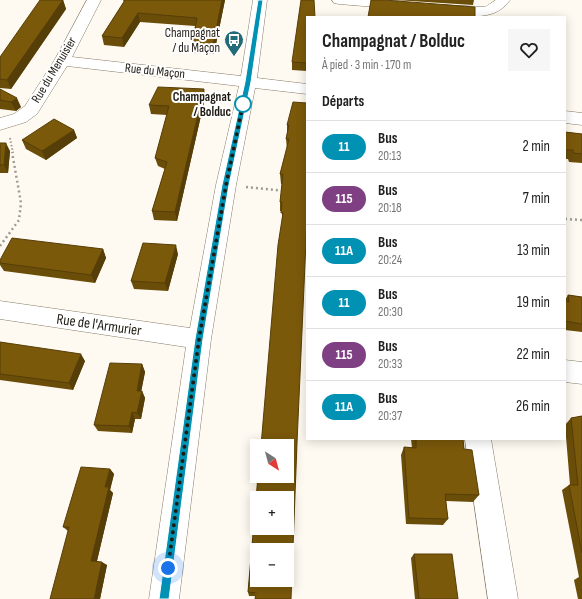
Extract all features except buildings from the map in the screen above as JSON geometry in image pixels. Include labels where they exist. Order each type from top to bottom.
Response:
[{"type":"street","name":"Rue du Menuisier","points":[[4,124],[20,118],[31,110],[62,61],[94,0]]},
{"type":"street","points":[[164,599],[199,339],[226,185],[248,82],[260,0]]},
{"type":"street","points":[[340,0],[411,6]]},
{"type":"street","points":[[435,8],[490,11],[499,7],[502,0]]},
{"type":"street","name":"Rue du Maçon","points":[[62,61],[306,88]]},
{"type":"street","points":[[566,117],[582,119]]},
{"type":"street","name":"Rue de l'Armurier","points":[[0,310],[199,339]]},
{"type":"street","points":[[566,371],[582,373]]},
{"type":"street","points":[[478,440],[503,599]]},
{"type":"path","points":[[0,246],[19,220],[21,204],[4,124]]},
{"type":"path","points":[[226,185],[292,192]]},
{"type":"path","points":[[566,218],[582,220]]},
{"type":"bus line","name":"11","points":[[164,599],[199,339],[226,185],[248,82],[260,0]]},
{"type":"place","name":"Champagnat / du Maçon","points":[[234,57]]},
{"type":"place","name":"Champagnat / Bolduc","points":[[243,104]]},
{"type":"route","points":[[168,568],[199,339],[226,185],[243,104]]}]
